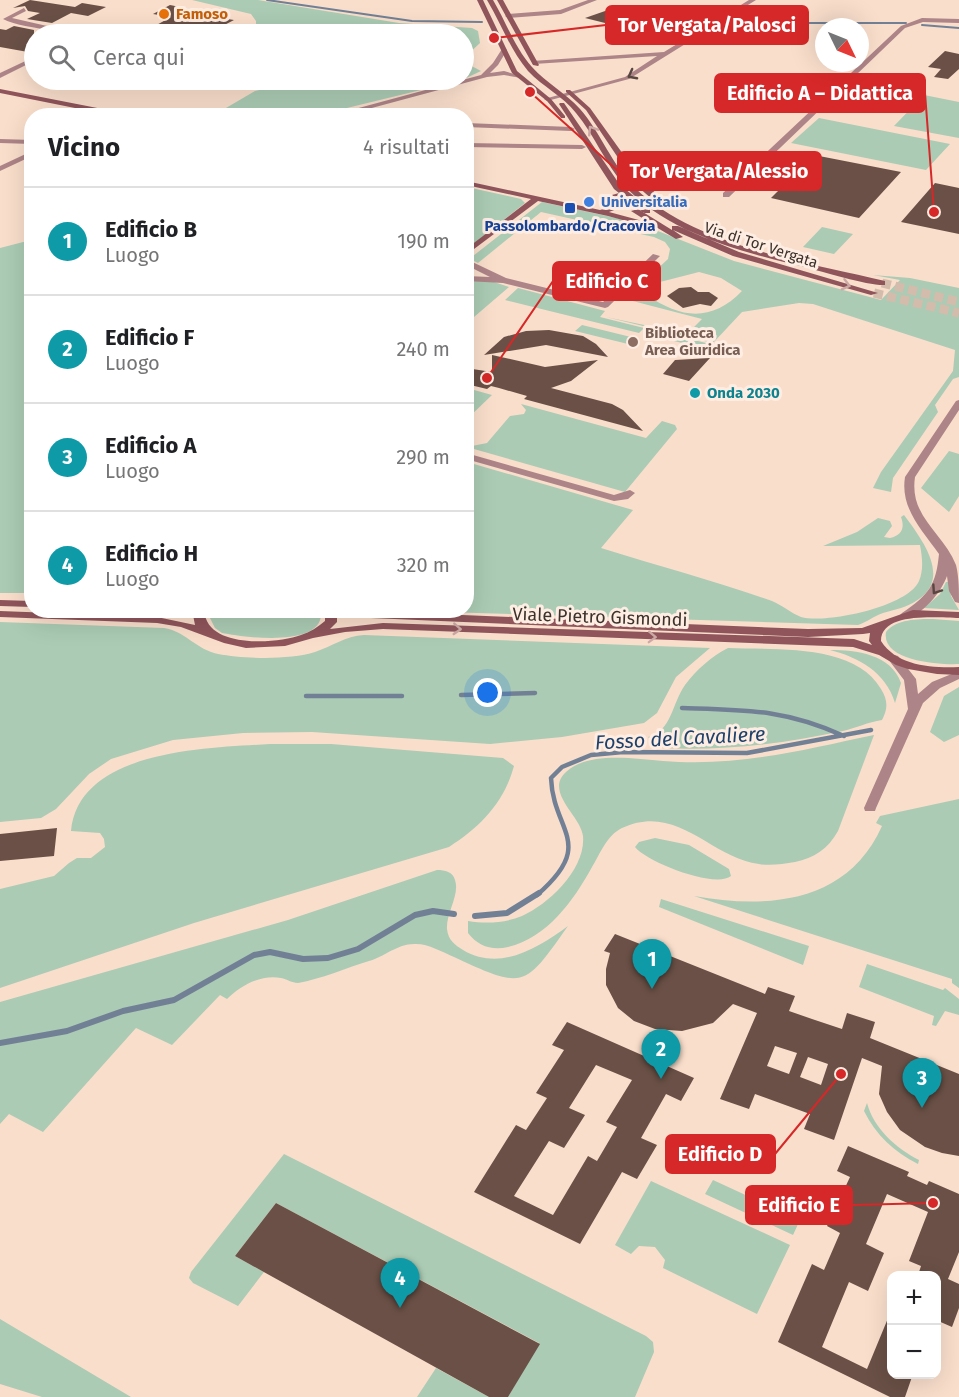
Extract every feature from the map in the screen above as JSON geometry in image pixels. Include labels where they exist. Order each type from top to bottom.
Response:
[{"type":"street","name":"Via di Tor Vergata","points":[[480,0],[508,63],[519,77],[581,114],[635,192],[660,211],[685,224],[751,249],[882,284]]},
{"type":"street","name":"Via di Tor Vergata","points":[[490,0],[517,54],[569,112],[615,184],[630,200],[657,218],[697,239],[777,267],[874,292]]},
{"type":"street","name":"Via di Tor Vergata","points":[[500,0],[534,62],[588,109],[631,173],[647,191],[686,219],[751,249]]},
{"type":"street","points":[[555,98],[627,78],[753,0]]},
{"type":"street","points":[[508,16],[561,12],[592,1]]},
{"type":"street","points":[[24,10],[6,19],[29,24]]},
{"type":"street","points":[[726,195],[903,27],[922,20],[959,21]]},
{"type":"street","name":"Via di Tor Vergata","points":[[504,50],[525,75],[555,98],[582,147],[616,195],[637,213],[674,235]]},
{"type":"street","points":[[477,77],[496,64],[504,50]]},
{"type":"street","points":[[534,62],[667,54]]},
{"type":"street","points":[[0,76],[24,64]]},
{"type":"street","points":[[474,78],[501,73],[519,77]]},
{"type":"street","points":[[362,108],[429,90]]},
{"type":"street","points":[[0,92],[79,108]]},
{"type":"street","points":[[474,125],[571,129]]},
{"type":"street","points":[[0,141],[24,142]]},
{"type":"street","points":[[474,145],[582,147]]},
{"type":"street","points":[[0,169],[24,157]]},
{"type":"street","points":[[474,185],[630,219],[732,257],[777,267]]},
{"type":"street","points":[[595,211],[617,208],[619,204],[616,195]]},
{"type":"street","points":[[474,248],[536,199]]},
{"type":"street","points":[[474,266],[490,276],[605,305],[656,256]]},
{"type":"street","points":[[474,278],[504,280]]},
{"type":"street","points":[[959,403],[910,477],[908,488],[913,508],[944,553],[952,571],[954,591],[959,600]]},
{"type":"street","points":[[474,460],[614,498],[624,497],[630,493]]},
{"type":"street","points":[[906,615],[938,590],[943,578],[944,553]]},
{"type":"street","points":[[0,603],[24,603]]},
{"type":"street","name":"Viale Pietro Gismondi","points":[[445,618],[808,633],[863,631],[906,615],[934,612],[959,615]]},
{"type":"street","name":"Viale Pietro Gismondi","points":[[0,614],[24,615]]},
{"type":"street","name":"Viale Pietro Gismondi","points":[[94,618],[164,621],[183,624],[228,641],[262,644],[292,643],[345,628],[383,626],[832,642],[859,644],[927,670],[959,673]]},
{"type":"street","points":[[201,618],[200,622],[207,633]]},
{"type":"street","points":[[315,635],[331,622],[331,618]]},
{"type":"street","points":[[882,623],[874,638],[883,652]]},
{"type":"street","points":[[894,659],[910,680],[914,708]]},
{"type":"street","points":[[870,808],[914,708],[929,689],[959,673]]},
{"type":"green space","points":[[192,0],[258,0],[414,24],[256,24],[251,14]]},
{"type":"green space","points":[[474,29],[478,31],[480,43],[474,49]]},
{"type":"green space","points":[[474,67],[481,71],[474,74]]},
{"type":"green space","points":[[421,90],[347,108],[226,108],[255,91]]},
{"type":"green space","points":[[924,95],[959,102],[959,138],[894,126]]},
{"type":"green space","points":[[819,118],[950,144],[926,170],[791,143]]},
{"type":"green space","points":[[474,189],[521,199],[525,203],[474,243]]},
{"type":"green space","points":[[542,202],[635,222],[734,261],[881,300],[900,280],[873,275],[910,278],[959,288],[959,377],[953,379],[935,405],[938,412],[893,478],[891,492],[873,488],[881,472],[953,371],[955,350],[813,304],[799,303],[742,312],[713,343],[606,317],[687,334],[702,319],[625,299],[668,259],[670,249],[665,242],[654,237],[541,212],[478,263],[474,261],[474,255]],"holes":[[[699,272],[721,278],[742,291],[719,308],[696,314],[672,309],[647,295],[660,282]]]},
{"type":"green space","points":[[822,227],[853,234],[834,254],[803,247]]},
{"type":"green space","points":[[24,242],[24,593],[0,593],[0,248]]},
{"type":"green space","points":[[474,281],[491,281],[509,287],[474,317]]},
{"type":"green space","points":[[518,288],[605,311],[600,317],[644,328],[639,333],[505,300]]},
{"type":"green space","points":[[582,325],[635,338],[628,344],[575,331]]},
{"type":"green space","points":[[654,330],[710,344],[703,348],[649,335]]},
{"type":"green space","points":[[474,390],[492,395],[474,412]]},
{"type":"green space","points":[[521,404],[646,438],[662,421],[675,425],[677,429],[625,492],[474,449],[474,446],[487,443],[510,416],[524,414],[526,410]]},
{"type":"green space","points":[[949,451],[959,454],[959,496],[949,512],[921,488]]},
{"type":"green space","points":[[474,464],[633,510],[601,548],[751,594],[776,603],[801,617],[813,619],[846,616],[883,606],[912,590],[921,576],[920,545],[823,546],[857,532],[878,518],[890,521],[892,526],[884,537],[890,538],[902,530],[901,517],[904,515],[922,540],[928,553],[933,578],[928,590],[918,600],[858,625],[474,613]]},
{"type":"green space","points":[[946,582],[949,582],[951,596],[959,610],[924,608],[940,594]]},
{"type":"green space","points":[[210,618],[320,618],[319,623],[310,631],[297,636],[281,638],[247,637],[222,633],[215,628]]},
{"type":"green space","points":[[933,619],[959,621],[959,664],[939,664],[914,659],[902,655],[887,642],[886,632],[895,624]]},
{"type":"green space","points":[[0,622],[164,628],[178,633],[211,652],[254,658],[305,655],[351,637],[364,635],[710,648],[676,677],[657,713],[644,723],[562,737],[490,744],[312,732],[243,733],[173,740],[111,759],[89,774],[56,809],[41,818],[0,822]]},
{"type":"green space","points":[[728,648],[812,652],[853,663],[869,674],[881,689],[886,701],[884,716],[882,720],[843,731],[798,740],[730,747],[661,748],[648,737],[656,734],[667,723],[681,692],[694,674],[710,659]]},
{"type":"green space","points":[[830,650],[861,653],[881,660],[889,666],[901,683],[895,703],[891,692],[878,674],[851,657]]},
{"type":"green space","points":[[959,687],[959,735],[944,742],[930,732],[944,696]]},
{"type":"green space","points":[[874,735],[838,831],[825,848],[814,855],[790,863],[759,864],[742,860],[677,826],[660,822],[642,822],[622,828],[612,835],[568,904],[558,916],[535,935],[508,947],[491,948],[481,944],[468,933],[468,921],[489,923],[522,916],[554,894],[572,873],[579,861],[583,836],[559,788],[560,780],[576,765],[587,761],[612,758],[718,762],[770,756]]},
{"type":"green space","points":[[270,744],[331,744],[503,758],[514,766],[504,791],[489,813],[471,831],[449,847],[194,923],[0,988],[0,889],[54,876],[77,858],[91,858],[105,847],[100,833],[71,831],[79,804],[97,783],[121,768],[151,758],[214,748]]},
{"type":"green space","points":[[959,799],[959,988],[952,983],[952,979],[694,896],[749,902],[802,895],[826,886],[848,872],[867,852],[882,826],[876,823],[880,816]]},
{"type":"green space","points":[[655,838],[689,845],[729,869],[731,876],[711,879],[682,872],[653,860],[635,847],[639,842]]},
{"type":"green space","points":[[437,870],[451,873],[456,886],[447,923],[449,936],[457,946],[477,956],[491,959],[518,954],[544,942],[568,926],[542,962],[521,977],[510,978],[496,975],[426,945],[409,944],[375,959],[307,981],[296,983],[273,977],[259,979],[238,990],[227,999],[220,995],[172,1045],[136,1028],[43,1132],[9,1114],[0,1124],[0,1002],[288,920]]},
{"type":"green space","points":[[661,899],[809,946],[803,965],[659,907]]},
{"type":"green space","points":[[867,964],[943,990],[945,988],[959,999],[959,1015],[945,1011],[936,1026],[932,1025],[934,1016],[859,987]]},
{"type":"green space","points":[[867,1103],[880,1129],[894,1144],[919,1160],[918,1164],[901,1154],[880,1135],[864,1111]]},
{"type":"green space","points":[[284,1154],[646,1336],[653,1342],[654,1352],[635,1397],[508,1397],[539,1343],[276,1203],[235,1256],[264,1272],[238,1306],[193,1283],[189,1278],[191,1272]]},
{"type":"green space","points":[[713,1180],[800,1220],[793,1235],[705,1194]]},
{"type":"green space","points":[[651,1181],[790,1245],[757,1314],[663,1268],[665,1260],[655,1247],[639,1246],[631,1254],[615,1245]]},
{"type":"green space","points":[[0,1319],[131,1397],[42,1397],[0,1384]]},
{"type":"green space","points":[[436,1368],[489,1397],[417,1397]]},
{"type":"building","points":[[30,0],[75,7],[82,3],[106,7],[88,16],[71,13],[52,23],[27,19],[40,13],[28,11],[25,6],[13,8]]},
{"type":"building","points":[[170,5],[195,10],[189,13],[234,20],[226,24],[158,24],[171,17],[153,14]]},
{"type":"building","points":[[608,10],[637,17],[617,26],[585,18]]},
{"type":"building","points":[[14,26],[24,28],[24,51],[0,47],[0,29],[6,30]]},
{"type":"building","points":[[945,51],[959,54],[959,69],[948,79],[934,77],[941,69],[928,67]]},
{"type":"building","points":[[814,155],[901,172],[859,218],[771,198]]},
{"type":"building","points":[[935,183],[959,188],[959,234],[901,222]]},
{"type":"building","points":[[691,287],[698,292],[709,292],[718,298],[711,306],[700,304],[683,308],[667,296],[679,288]]},
{"type":"building","points":[[549,330],[583,336],[596,344],[608,357],[546,345],[484,355],[504,337],[526,331]]},
{"type":"building","points":[[492,355],[545,367],[598,360],[571,381],[551,388],[612,404],[623,410],[643,431],[524,399],[527,396],[499,388],[491,386],[487,389],[474,386],[474,369],[492,372]]},
{"type":"building","points":[[710,358],[689,381],[663,374],[675,360]]},
{"type":"building","points":[[57,828],[54,856],[0,861],[0,834]]},
{"type":"building","points":[[615,934],[765,994],[768,987],[795,996],[789,1011],[812,1019],[842,1029],[847,1013],[875,1022],[870,1038],[959,1074],[959,1156],[925,1147],[900,1130],[887,1112],[879,1094],[882,1066],[862,1058],[834,1140],[804,1129],[810,1114],[755,1094],[749,1109],[720,1099],[757,1013],[733,1004],[713,1023],[682,1031],[655,1029],[634,1021],[618,1008],[606,985],[606,969],[610,953],[604,951]],"holes":[[[775,1046],[797,1053],[789,1074],[767,1066]],[[808,1057],[828,1064],[821,1085],[800,1077]]]},
{"type":"building","points":[[567,1022],[694,1078],[681,1101],[666,1094],[641,1138],[657,1145],[637,1179],[622,1172],[580,1244],[474,1192],[516,1125],[526,1130],[547,1098],[536,1093],[564,1050],[552,1045]],"holes":[[[596,1065],[632,1080],[606,1122],[617,1127],[597,1161],[588,1156],[553,1215],[514,1196],[549,1141],[564,1148],[585,1115],[569,1108]]]},
{"type":"building","points":[[848,1146],[909,1172],[907,1176],[927,1185],[929,1181],[959,1194],[959,1252],[948,1279],[959,1284],[959,1308],[952,1327],[941,1322],[941,1271],[919,1271],[921,1266],[909,1261],[928,1212],[887,1194],[866,1244],[884,1253],[868,1291],[849,1282],[822,1347],[867,1369],[887,1321],[887,1379],[911,1379],[905,1397],[890,1397],[778,1342],[812,1264],[824,1270],[840,1233],[827,1226],[850,1177],[837,1171]]},
{"type":"building","points":[[276,1203],[540,1344],[508,1397],[489,1397],[235,1256]]},
{"type":"waterway","points":[[267,0],[412,21],[482,22]]},
{"type":"waterway","points":[[765,23],[906,23]]},
{"type":"waterway","points":[[922,25],[959,28]]},
{"type":"waterway","points":[[461,695],[535,693]]},
{"type":"waterway","points":[[306,696],[402,696]]},
{"type":"waterway","points":[[682,708],[745,711],[783,716],[823,727],[842,735]]},
{"type":"waterway","name":"Fosso del Cavaliere","points":[[842,735],[871,730]]},
{"type":"waterway","name":"Fosso del Cavaliere","points":[[539,893],[555,877],[565,862],[568,849],[567,837],[553,796],[551,778],[562,767],[591,755],[623,752],[747,753],[842,735]]},
{"type":"waterway","name":"Fosso del Cavaliere","points":[[475,916],[507,913],[539,893]]},
{"type":"waterway","name":"Fosso del Cavaliere","points":[[0,1043],[67,1031],[123,1011],[174,1000],[254,955],[270,952],[303,959],[328,958],[358,949],[415,915],[433,911],[454,914]]},
{"type":"tunnel","points":[[882,283],[959,302]]},
{"type":"tunnel","points":[[874,293],[959,313]]},
{"type":"place","name":"Famoso","points":[[164,14]]},
{"type":"place","name":"Tor Vergata/Palosci","points":[[494,38]]},
{"type":"place","name":"Tor Vergata/Alessio","points":[[530,92]]},
{"type":"place","name":"Universitalia","points":[[589,202]]},
{"type":"place","name":"Passolombardo/Cracovia","points":[[570,208]]},
{"type":"place","name":"Edificio A – Didattica","points":[[934,212]]},
{"type":"place","name":"Biblioteca Area Giuridica","points":[[633,342]]},
{"type":"place","name":"Edificio C","points":[[487,378]]},
{"type":"place","name":"Onda 2030","points":[[695,393]]},
{"type":"place","name":"Edificio B","points":[[652,989]]},
{"type":"place","name":"Edificio D","points":[[841,1074]]},
{"type":"place","name":"Edificio F","points":[[661,1079]]},
{"type":"place","name":"Edificio A","points":[[922,1108]]},
{"type":"place","name":"Edificio E","points":[[933,1203]]},
{"type":"place","name":"Edificio H","points":[[400,1308]]}]
